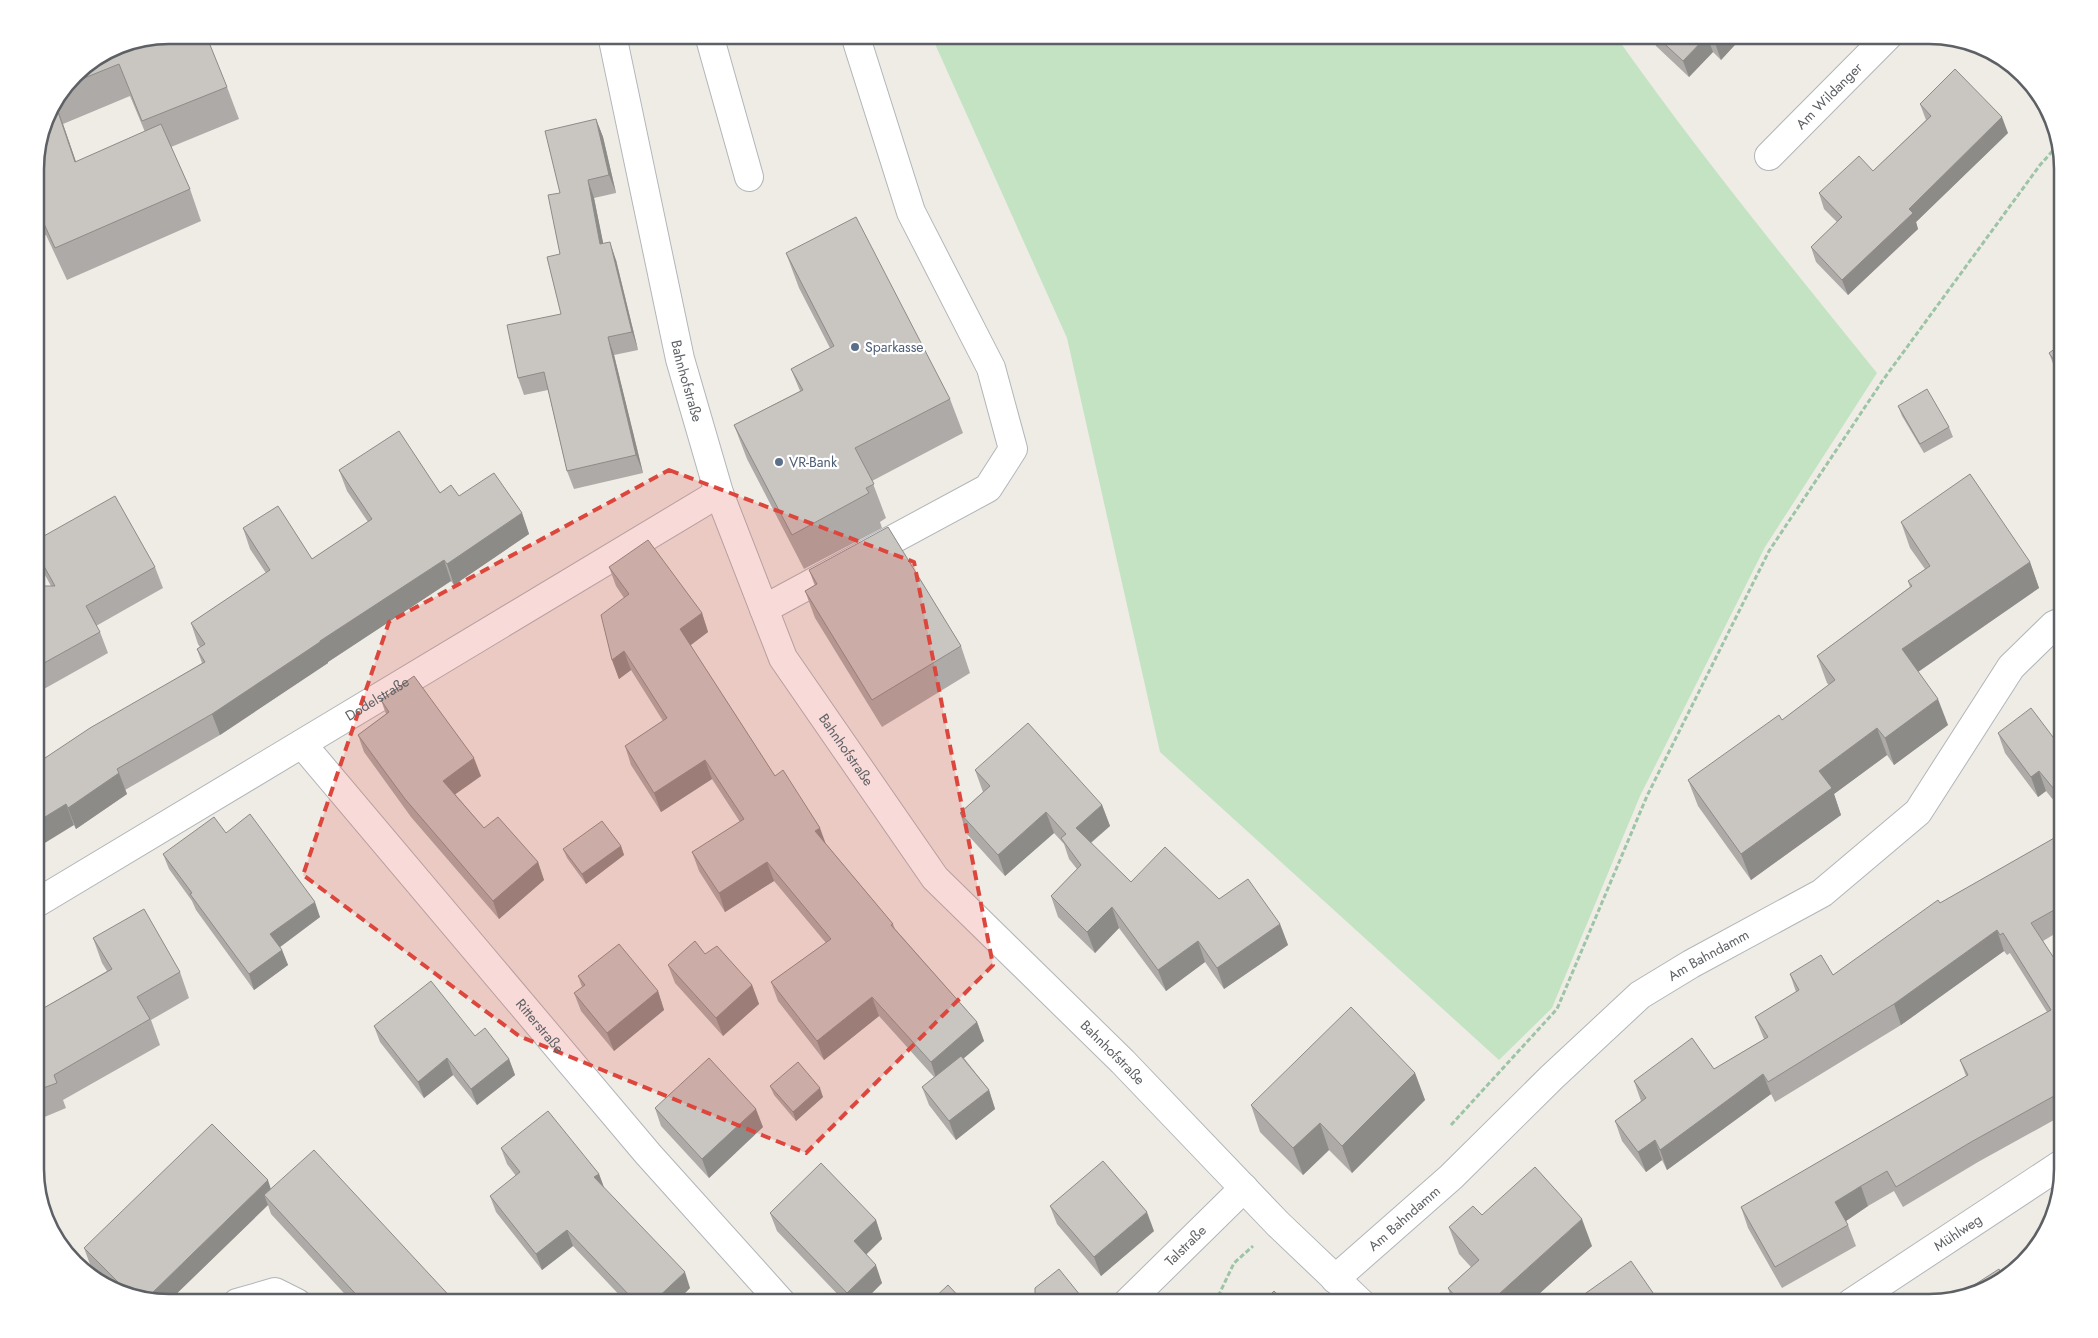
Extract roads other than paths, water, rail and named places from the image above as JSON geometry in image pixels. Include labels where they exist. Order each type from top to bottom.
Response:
[{"type":"street","name":"Bahnhofstraße","points":[[614,44],[680,359],[719,493],[783,658],[935,878],[1123,1062],[1278,1224],[1351,1294]]},
{"type":"street","points":[[712,44],[749,177]]},
{"type":"street","points":[[764,609],[988,488],[1013,448],[991,368],[911,212],[858,44]]},
{"type":"street","name":"Am Wildanger","points":[[1769,156],[1880,44]]},
{"type":"street","name":"Dodelstraße","points":[[44,899],[719,493]]},
{"type":"street","name":"Am Bahndamm","points":[[1335,1279],[1451,1177],[1552,1077],[1640,995],[1691,964],[1822,893],[1918,812],[2011,667],[2054,625]]},
{"type":"street","name":"Ritterstraße","points":[[302,744],[648,1154],[774,1294]]},
{"type":"street","name":"Mühlweg","points":[[1865,1294],[2054,1169]]},
{"type":"street","name":"Talstraße","points":[[1136,1294],[1244,1188]]},
{"type":"place","name":"Sparkasse","points":[[855,347]]},
{"type":"place","name":"VR-Bank","points":[[779,462]]}]
